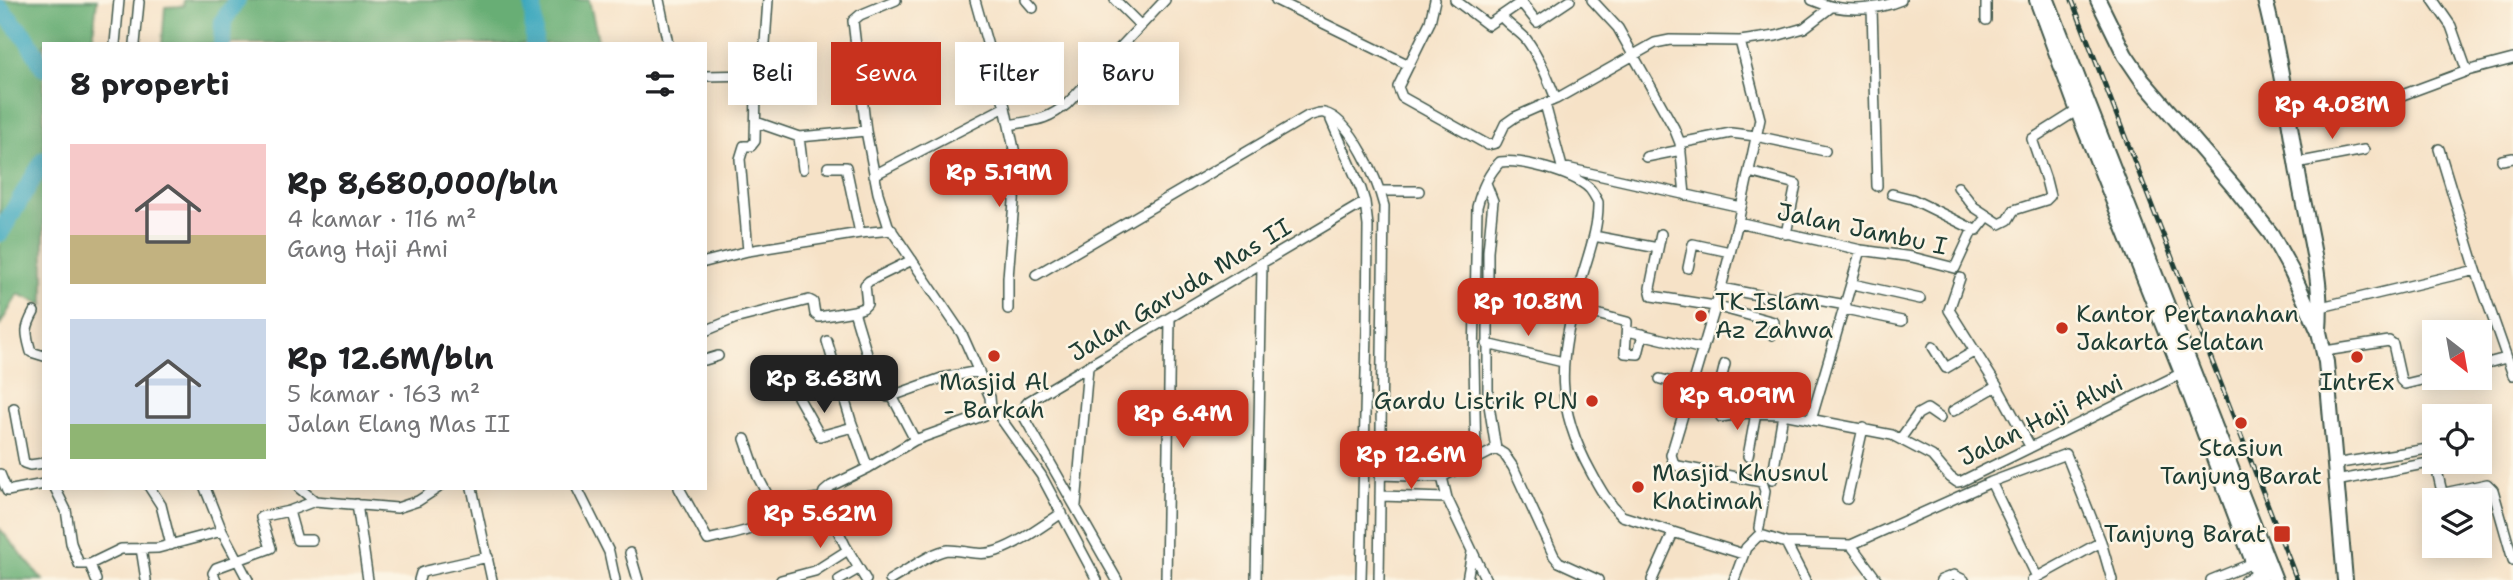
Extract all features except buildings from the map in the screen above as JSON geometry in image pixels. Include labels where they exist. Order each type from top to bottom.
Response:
[{"type":"main road","points":[[2037,0],[2275,580]]},
{"type":"main road","points":[[2048,0],[2084,117],[2258,580]]},
{"type":"main road","points":[[2098,0],[2125,55],[2142,80],[2271,234],[2292,272],[2319,332],[2325,351],[2345,580]]},
{"type":"main road","points":[[2265,0],[2289,115],[2321,307],[2319,332]]},
{"type":"street","points":[[115,42],[119,0]]},
{"type":"street","points":[[659,0],[668,42]]},
{"type":"street","points":[[765,42],[768,0]]},
{"type":"street","points":[[975,0],[1005,107],[1018,170],[1007,278],[1008,309]]},
{"type":"street","points":[[1115,0],[1141,26]]},
{"type":"street","points":[[1009,125],[1055,114],[1165,0]]},
{"type":"street","points":[[1276,0],[1409,65]]},
{"type":"street","points":[[1435,0],[1430,23],[1398,87],[1400,95],[1488,145],[1498,141],[1505,124],[1515,117],[1556,99],[1663,41],[1740,41],[1796,31],[1813,23],[1830,8]]},
{"type":"street","points":[[1455,0],[1488,26],[1521,1],[1537,22],[1570,0]]},
{"type":"street","points":[[1592,0],[1618,27],[1671,120],[1681,146],[1685,195]]},
{"type":"street","points":[[1812,0],[1830,8],[1872,8],[1900,0]]},
{"type":"street","points":[[1986,0],[1986,20]]},
{"type":"street","points":[[2433,0],[2451,26],[2467,71]]},
{"type":"street","points":[[891,1],[853,21],[866,131],[883,209],[892,230],[962,334],[990,397],[991,409],[1034,465],[1097,580]]},
{"type":"street","points":[[135,42],[139,2]]},
{"type":"street","points":[[1872,8],[1877,186]]},
{"type":"street","points":[[1502,16],[1511,28],[1525,38],[1548,78],[1556,99]]},
{"type":"street","points":[[1734,580],[1743,554],[1758,532],[1765,491],[1762,482],[1678,466],[1672,461],[1671,455],[1721,288],[1760,119],[1740,41]]},
{"type":"street","points":[[2289,115],[2339,104],[2365,108],[2467,71],[2513,59]]},
{"type":"street","points":[[707,76],[728,76]]},
{"type":"street","points":[[1545,104],[1562,167],[1741,207]]},
{"type":"street","points":[[748,251],[740,159],[744,146],[751,146],[755,141],[756,105]]},
{"type":"street","points":[[874,175],[1005,107]]},
{"type":"street","points":[[1036,275],[1308,116],[1323,113],[1329,115],[1346,129],[1354,139],[1380,191],[1384,206],[1379,580]]},
{"type":"street","points":[[1329,115],[1365,202],[1368,258],[1361,580]]},
{"type":"street","points":[[1958,187],[1974,207],[2000,224],[2004,223],[2014,211],[2050,196],[2032,139],[2084,117]]},
{"type":"street","points":[[755,122],[799,137],[866,131]]},
{"type":"street","points":[[1646,157],[1725,133],[1756,136],[1825,151]]},
{"type":"street","points":[[799,137],[803,169]]},
{"type":"street","points":[[2296,163],[2364,149]]},
{"type":"street","points":[[2439,149],[2476,270],[2513,375]]},
{"type":"street","points":[[2502,160],[2513,158]]},
{"type":"street","points":[[1476,458],[1474,362],[1477,207],[1479,196],[1500,162],[1513,162],[1555,172],[1585,185],[1593,193],[1598,207],[1574,302],[1563,362],[1562,389],[1568,423],[1581,456],[1609,504],[1622,516],[1743,554]]},
{"type":"street","points":[[828,167],[843,165],[847,168],[860,233]]},
{"type":"street","points":[[1749,172],[1796,184],[1786,234]]},
{"type":"street","points":[[1486,183],[1493,201],[1488,251],[1487,344],[1488,399],[1496,449],[1504,454],[1513,467],[1554,556],[1559,562],[1598,580]]},
{"type":"street","points":[[1380,191],[1419,191]]},
{"type":"street","points":[[1892,194],[1912,199],[1973,229]]},
{"type":"street","name":"Jalan Garuda Mas II","points":[[1076,505],[1023,415],[1023,408],[1029,401],[1365,202]]},
{"type":"street","name":"Jalan Jambu I","points":[[1738,222],[1955,268],[1973,229],[1977,230],[1988,216]]},
{"type":"street","points":[[707,261],[748,251],[892,230]]},
{"type":"street","points":[[1661,234],[1650,291],[1652,296],[1715,306],[1774,322],[1772,335]]},
{"type":"street","points":[[1599,237],[1658,248]]},
{"type":"street","points":[[1688,268],[1693,244],[1730,252]]},
{"type":"street","points":[[1811,420],[1861,250]]},
{"type":"street","points":[[707,330],[734,319],[809,300],[818,317],[863,308],[867,304],[865,285],[869,281],[912,260]]},
{"type":"street","points":[[1256,580],[1262,265]]},
{"type":"street","points":[[2321,307],[2476,270]]},
{"type":"street","points":[[1960,278],[1949,310],[1997,386],[2030,446]]},
{"type":"street","points":[[1853,284],[1920,299]]},
{"type":"street","points":[[1721,288],[1784,300],[1796,296],[1902,321]]},
{"type":"street","points":[[1581,310],[1625,320],[1629,325],[1624,352],[1626,354],[1639,353],[1643,334]]},
{"type":"street","points":[[854,311],[869,361],[888,397],[942,378],[979,371]]},
{"type":"street","points":[[34,312],[26,332],[31,352],[42,355]]},
{"type":"street","points":[[1166,580],[1170,319]]},
{"type":"street","points":[[1367,331],[1382,332]]},
{"type":"street","points":[[1628,331],[1703,349]]},
{"type":"street","points":[[827,341],[868,468]]},
{"type":"street","points":[[2325,351],[2389,341],[2393,344],[2404,384],[2422,380]]},
{"type":"street","points":[[1487,344],[1563,362]]},
{"type":"street","points":[[1933,347],[1946,368],[1975,351]]},
{"type":"street","points":[[707,359],[718,355]]},
{"type":"street","points":[[2492,362],[2506,358]]},
{"type":"street","points":[[1715,404],[1725,364]]},
{"type":"street","points":[[1088,367],[1076,505],[1117,580]]},
{"type":"street","name":"Jalan Haji Alwi","points":[[1660,379],[1715,404],[1721,417],[1756,413],[1783,414],[1863,428],[1901,438],[1932,456],[1956,482],[1970,479],[2030,446],[2182,373]]},
{"type":"street","points":[[1953,411],[1997,386]]},
{"type":"street","points":[[892,396],[915,440]]},
{"type":"street","points":[[798,397],[820,436],[853,427]]},
{"type":"street","points":[[14,408],[24,463],[42,463]]},
{"type":"street","points":[[866,580],[822,498],[824,492],[915,440],[985,415],[991,409]]},
{"type":"street","points":[[1901,438],[1921,411],[1927,409],[1940,418]]},
{"type":"street","points":[[1748,456],[1756,413]]},
{"type":"street","points":[[1772,480],[1783,414]]},
{"type":"street","points":[[1847,499],[1863,428]]},
{"type":"street","points":[[745,439],[758,477],[778,515]]},
{"type":"street","points":[[1380,475],[1442,477],[1496,449]]},
{"type":"street","points":[[2334,464],[2422,450]]},
{"type":"street","points":[[1758,532],[1786,543],[1851,545],[1991,482],[2066,454],[2101,542],[2112,580]]},
{"type":"street","points":[[2336,481],[2422,464]]},
{"type":"street","points":[[0,474],[7,491],[42,484]]},
{"type":"street","points":[[2438,474],[2444,493],[2487,484],[2493,490],[2513,560]]},
{"type":"street","points":[[1442,477],[1447,498],[1486,580]]},
{"type":"street","points":[[1991,482],[2034,579],[2101,542]]},
{"type":"street","points":[[56,490],[65,510],[77,563],[90,564],[121,549],[171,545],[222,531]]},
{"type":"street","points":[[151,490],[161,505],[171,545]]},
{"type":"street","points":[[205,490],[222,531],[248,580]]},
{"type":"street","points":[[301,490],[314,501]]},
{"type":"street","points":[[216,580],[213,573],[216,568],[271,548],[261,517],[289,511],[314,501],[397,508],[407,506],[435,490]]},
{"type":"street","points":[[472,490],[492,580]]},
{"type":"street","points":[[578,490],[609,552],[615,580]]},
{"type":"street","points":[[680,490],[708,540],[749,530],[787,508],[806,500],[822,498]]},
{"type":"street","points":[[1380,496],[1447,498]]},
{"type":"street","points":[[357,504],[368,580]]},
{"type":"street","points":[[289,511],[297,540],[312,540]]},
{"type":"street","points":[[890,580],[941,551],[978,554],[998,551],[1062,513]]},
{"type":"street","points":[[1652,580],[1673,533]]},
{"type":"street","points":[[1786,543],[1805,580]]},
{"type":"street","points":[[1851,545],[1877,580]]},
{"type":"street","points":[[141,548],[146,580]]},
{"type":"street","points":[[781,580],[816,571],[848,550]]},
{"type":"street","points":[[1467,580],[1472,552]]},
{"type":"street","points":[[630,553],[638,580]]},
{"type":"street","points":[[419,580],[421,573],[426,571],[488,557]]},
{"type":"street","points":[[2211,580],[2253,563]]},
{"type":"street","points":[[90,564],[96,580]]},
{"type":"street","points":[[838,580],[858,569]]},
{"type":"street","points":[[802,574],[813,580]]},
{"type":"street","points":[[1941,580],[1954,575],[1964,580]]},
{"type":"street","points":[[2245,580],[2251,577],[2258,580]]},
{"type":"green space","points":[[0,0],[97,0],[92,42],[42,42],[42,304],[18,294],[0,325]]},
{"type":"green space","points":[[184,0],[589,0],[599,42],[162,42],[165,7],[183,6]]},
{"type":"green space","points":[[0,529],[43,580],[0,580]]},
{"type":"waterway","points":[[222,42],[223,21],[237,0]]},
{"type":"waterway","points":[[533,0],[534,42]]},
{"type":"waterway","points":[[0,8],[27,39],[42,65]]},
{"type":"waterway","points":[[0,233],[42,163]]},
{"type":"railway","points":[[2072,0],[2297,580]]},
{"type":"place","name":"TK Islam Az Zahwa","points":[[1701,316]]},
{"type":"place","name":"Kantor Pertanahan Jakarta Selatan","points":[[2062,328]]},
{"type":"place","name":"Masjid Al - Barkah","points":[[994,356]]},
{"type":"place","name":"IntrEx","points":[[2357,357]]},
{"type":"place","name":"Gardu Listrik PLN","points":[[1592,401]]},
{"type":"place","name":"Stasiun Tanjung Barat","points":[[2241,423]]},
{"type":"place","name":"Masjid Khusnul Khatimah","points":[[1638,487]]},
{"type":"place","name":"Tanjung Barat","points":[[2282,534]]}]
